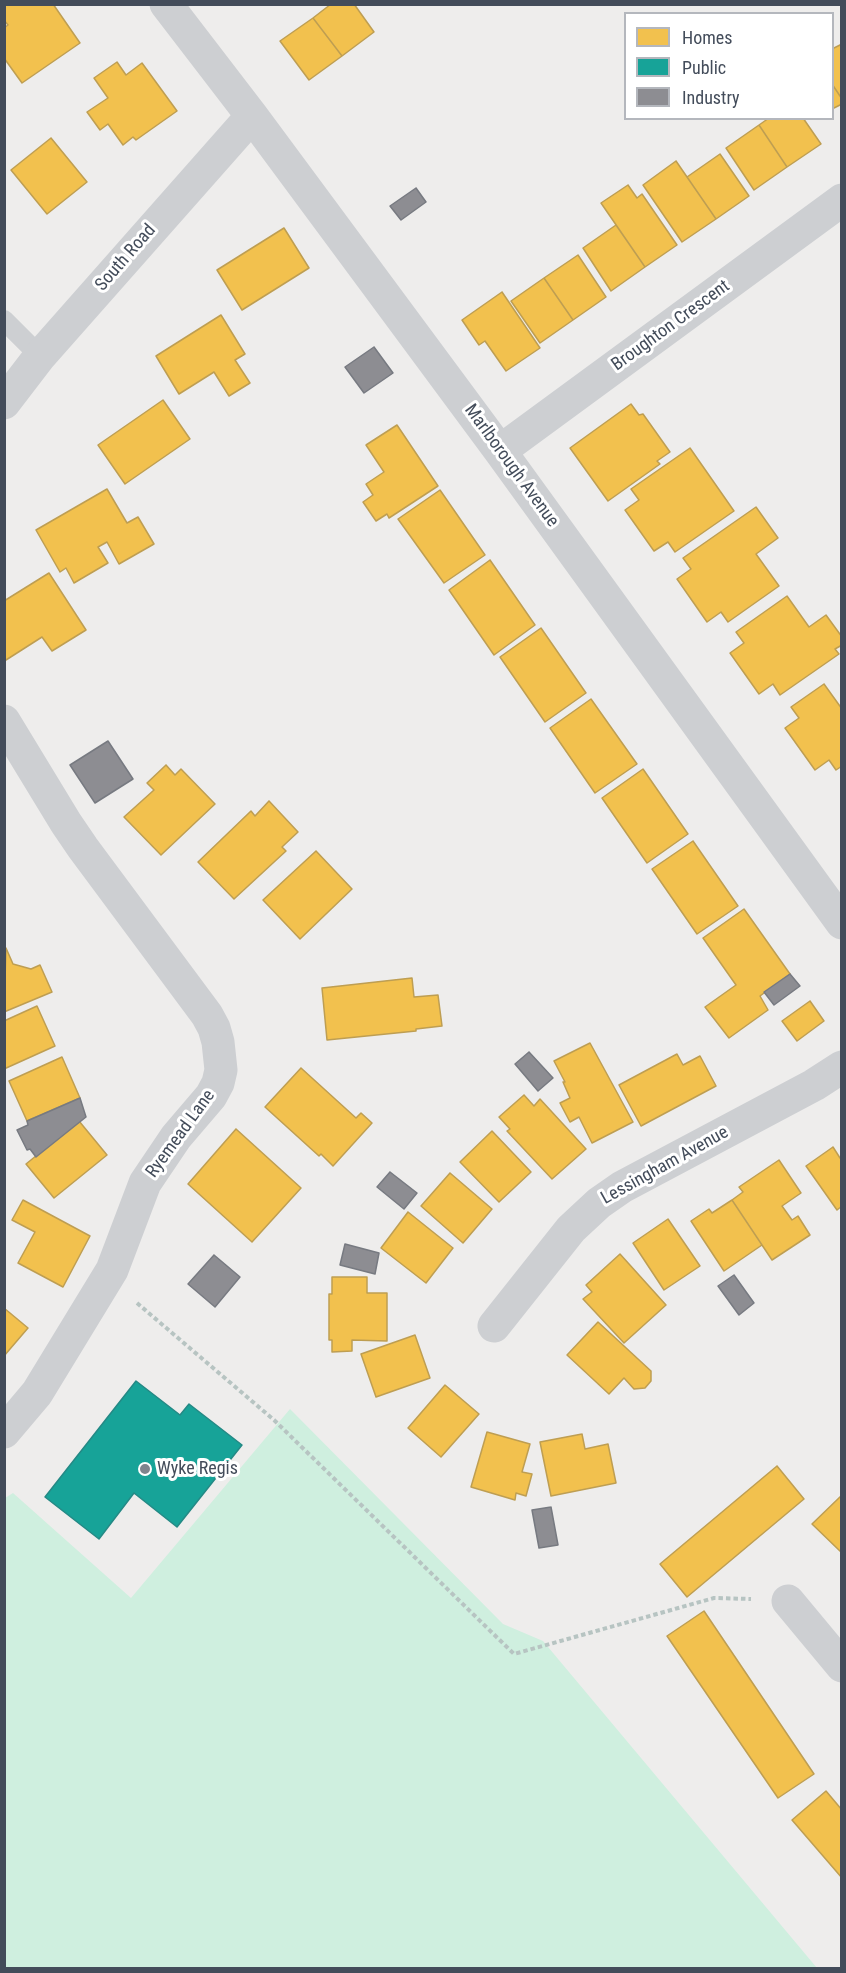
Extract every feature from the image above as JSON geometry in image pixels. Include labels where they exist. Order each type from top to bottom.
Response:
[{"type":"street","name":"Marlborough Avenue","points":[[174,8],[500,451],[842,923]]},
{"type":"street","name":"South Road","points":[[4,403],[39,356],[252,116]]},
{"type":"street","name":"Broughton Crescent","points":[[500,451],[842,200]]},
{"type":"street","name":"Ryemead Lane","points":[[4,721],[83,849],[207,1015],[218,1042],[222,1070],[211,1095],[160,1159],[145,1183],[112,1270],[38,1393],[4,1432]]},
{"type":"street","name":"Lessingham Avenue","points":[[494,1326],[571,1229],[599,1203],[622,1188],[806,1090],[842,1067]]},
{"type":"street","points":[[788,1601],[842,1666]]},
{"type":"lane","points":[[4,320],[39,356]]},
{"type":"path","points":[[101,1287],[134,1300],[274,1420],[514,1654],[714,1598],[788,1601]]},
{"type":"green space","points":[[290,1409],[503,1624],[543,1641],[817,1968],[5,1968],[5,1498],[13,1493],[131,1598]]},
{"type":"building: Homes","points":[[4,4],[53,4],[80,43],[22,83],[4,58],[4,28],[8,25],[4,20]]},
{"type":"building: Homes","points":[[331,4],[354,4],[374,32],[342,56],[313,18]]},
{"type":"building: Homes","points":[[313,18],[342,56],[309,80],[280,41]]},
{"type":"building: Homes","points":[[842,44],[842,99],[834,87],[834,48]]},
{"type":"building: Homes","points":[[117,62],[126,75],[142,63],[177,111],[136,140],[133,137],[123,145],[108,124],[100,130],[87,112],[108,98],[94,78]]},
{"type":"building: Homes","points":[[834,87],[842,99],[842,104],[834,108]]},
{"type":"building: Homes","points":[[766,120],[804,120],[821,144],[787,167],[759,125]]},
{"type":"building: Homes","points":[[759,125],[787,167],[754,190],[726,148]]},
{"type":"building: Homes","points":[[51,138],[87,182],[47,214],[11,170]]},
{"type":"building: Homes","points":[[720,154],[749,196],[716,219],[687,177]]},
{"type":"building: Homes","points":[[676,161],[716,219],[682,242],[643,185]]},
{"type":"building: Homes","points":[[628,185],[637,198],[642,194],[677,245],[645,267],[601,203]]},
{"type":"building: Homes","points":[[616,225],[645,267],[611,291],[583,248]]},
{"type":"building: Homes","points":[[284,228],[309,268],[242,310],[217,270]]},
{"type":"building: Homes","points":[[578,255],[606,297],[573,320],[544,278]]},
{"type":"building: Homes","points":[[544,278],[573,320],[540,343],[511,301]]},
{"type":"building: Homes","points":[[502,292],[540,348],[506,371],[485,341],[479,345],[462,320]]},
{"type":"building: Homes","points":[[221,315],[245,354],[235,360],[250,383],[229,396],[214,372],[179,394],[156,356]]},
{"type":"building: Homes","points":[[163,400],[190,439],[125,484],[98,445]]},
{"type":"building: Homes","points":[[631,404],[639,415],[643,414],[670,452],[657,461],[660,464],[608,501],[570,448]]},
{"type":"building: Homes","points":[[397,425],[438,486],[389,518],[387,514],[376,521],[363,502],[373,495],[366,484],[384,472],[366,445]]},
{"type":"building: Homes","points":[[690,448],[734,511],[675,552],[668,542],[654,551],[625,510],[639,500],[631,489]]},
{"type":"building: Homes","points":[[107,489],[127,523],[138,517],[154,544],[119,564],[107,542],[98,547],[108,563],[74,583],[66,568],[60,572],[36,530]]},
{"type":"building: Homes","points":[[440,490],[485,555],[444,583],[398,519]]},
{"type":"building: Homes","points":[[756,507],[778,538],[756,554],[779,586],[728,622],[721,612],[707,622],[677,579],[691,569],[683,558]]},
{"type":"building: Homes","points":[[490,560],[535,625],[494,655],[449,590]]},
{"type":"building: Homes","points":[[49,573],[86,630],[52,651],[42,637],[6,660],[4,657],[4,601]]},
{"type":"building: Homes","points":[[787,596],[809,627],[826,615],[842,637],[842,645],[835,649],[839,654],[780,695],[773,684],[759,694],[730,653],[744,643],[736,632]]},
{"type":"building: Homes","points":[[541,628],[586,693],[545,722],[500,657]]},
{"type":"building: Homes","points":[[824,684],[842,709],[842,766],[836,770],[829,760],[815,770],[785,728],[799,718],[791,707]]},
{"type":"building: Homes","points":[[591,699],[637,764],[595,793],[550,728]]},
{"type":"building: Homes","points":[[166,765],[175,775],[181,769],[215,804],[161,855],[124,817],[154,790],[147,783]]},
{"type":"building: Homes","points":[[643,769],[688,834],[647,863],[602,798]]},
{"type":"building: Homes","points":[[269,801],[298,832],[282,847],[286,851],[234,899],[198,862],[251,811],[255,816]]},
{"type":"building: Homes","points":[[693,841],[738,906],[697,934],[652,869]]},
{"type":"building: Homes","points":[[316,851],[352,889],[300,939],[263,900]]},
{"type":"building: Homes","points":[[744,909],[790,974],[760,996],[768,1010],[729,1038],[705,1007],[736,985],[703,938]]},
{"type":"building: Homes","points":[[6,948],[13,964],[31,969],[40,965],[52,992],[4,1012]]},
{"type":"building: Homes","points":[[412,978],[414,997],[438,995],[442,1026],[416,1029],[416,1031],[327,1040],[322,988]]},
{"type":"building: Homes","points":[[810,1001],[824,1021],[797,1041],[782,1021]]},
{"type":"building: Homes","points":[[37,1006],[55,1046],[4,1069],[4,1021]]},
{"type":"building: Homes","points":[[590,1043],[633,1122],[592,1143],[579,1117],[570,1122],[560,1103],[570,1098],[554,1061]]},
{"type":"building: Homes","points":[[677,1054],[683,1065],[700,1056],[716,1086],[641,1126],[619,1085]]},
{"type":"building: Homes","points":[[62,1057],[80,1098],[27,1121],[9,1081]]},
{"type":"building: Homes","points":[[301,1068],[356,1118],[361,1113],[372,1123],[333,1166],[265,1107]]},
{"type":"building: Homes","points":[[524,1095],[534,1106],[540,1099],[586,1149],[552,1179],[507,1131],[510,1129],[499,1117]]},
{"type":"building: Homes","points":[[79,1121],[107,1155],[54,1198],[26,1164]]},
{"type":"building: Homes","points":[[236,1129],[301,1188],[252,1242],[188,1184]]},
{"type":"building: Homes","points":[[492,1131],[531,1172],[499,1202],[460,1162]]},
{"type":"building: Homes","points":[[833,1147],[840,1158],[842,1157],[842,1206],[837,1210],[806,1166]]},
{"type":"building: Homes","points":[[779,1160],[801,1193],[782,1206],[792,1220],[798,1216],[810,1235],[772,1260],[732,1200],[743,1192],[739,1187]]},
{"type":"building: Homes","points":[[450,1173],[492,1209],[463,1243],[421,1206]]},
{"type":"building: Homes","points":[[23,1200],[90,1236],[63,1287],[18,1263],[35,1232],[12,1220]]},
{"type":"building: Homes","points":[[732,1200],[762,1245],[724,1271],[691,1221],[709,1209],[712,1213]]},
{"type":"building: Homes","points":[[408,1212],[453,1248],[426,1283],[381,1248]]},
{"type":"building: Homes","points":[[668,1219],[700,1266],[664,1290],[633,1243]]},
{"type":"building: Homes","points":[[620,1254],[666,1305],[624,1343],[583,1299],[592,1292],[586,1285]]},
{"type":"building: Homes","points":[[332,1277],[367,1277],[367,1293],[387,1293],[387,1341],[352,1340],[352,1351],[332,1352],[332,1340],[329,1340],[329,1294],[332,1294]]},
{"type":"building: Homes","points":[[4,1308],[28,1328],[4,1356]]},
{"type":"building: Homes","points":[[598,1322],[651,1371],[651,1381],[645,1388],[634,1389],[624,1378],[609,1394],[567,1355]]},
{"type":"building: Homes","points":[[415,1335],[430,1378],[376,1397],[361,1354]]},
{"type":"building: Homes","points":[[445,1385],[479,1414],[441,1457],[408,1428]]},
{"type":"building: Homes","points":[[487,1432],[530,1444],[522,1472],[532,1474],[526,1496],[516,1493],[515,1500],[471,1487]]},
{"type":"building: Homes","points":[[582,1434],[585,1449],[608,1444],[616,1483],[551,1496],[540,1442]]},
{"type":"building: Homes","points":[[777,1466],[804,1499],[687,1597],[660,1564]]},
{"type":"building: Homes","points":[[842,1495],[842,1553],[812,1524]]},
{"type":"building: Homes","points":[[704,1611],[814,1774],[778,1798],[667,1636]]},
{"type":"building: Homes","points":[[826,1791],[842,1810],[842,1878],[792,1820]]},
{"type":"building: Public","name":"Wyke Regis","points":[[136,1381],[180,1415],[189,1404],[242,1445],[177,1527],[134,1493],[99,1539],[45,1497]]},
{"type":"building: Industry","points":[[416,188],[426,202],[401,220],[390,206]]},
{"type":"building: Industry","points":[[374,347],[393,373],[364,393],[345,367]]},
{"type":"building: Industry","points":[[108,741],[133,779],[95,803],[70,765]]},
{"type":"building: Industry","points":[[790,974],[800,986],[774,1005],[764,992]]},
{"type":"building: Industry","points":[[529,1052],[553,1078],[538,1091],[515,1064]]},
{"type":"building: Industry","points":[[80,1098],[86,1117],[36,1157],[30,1149],[27,1150],[17,1130],[28,1125],[27,1121]]},
{"type":"building: Industry","points":[[390,1172],[417,1193],[404,1209],[377,1187]]},
{"type":"building: Industry","points":[[345,1244],[379,1253],[375,1274],[340,1265]]},
{"type":"building: Industry","points":[[214,1255],[240,1277],[215,1307],[188,1284]]},
{"type":"building: Industry","points":[[734,1275],[754,1303],[739,1315],[718,1286]]},
{"type":"building: Industry","points":[[551,1507],[558,1545],[539,1548],[532,1510]]},
{"type":"place","name":"Wyke Regis","points":[[145,1469]]}]
